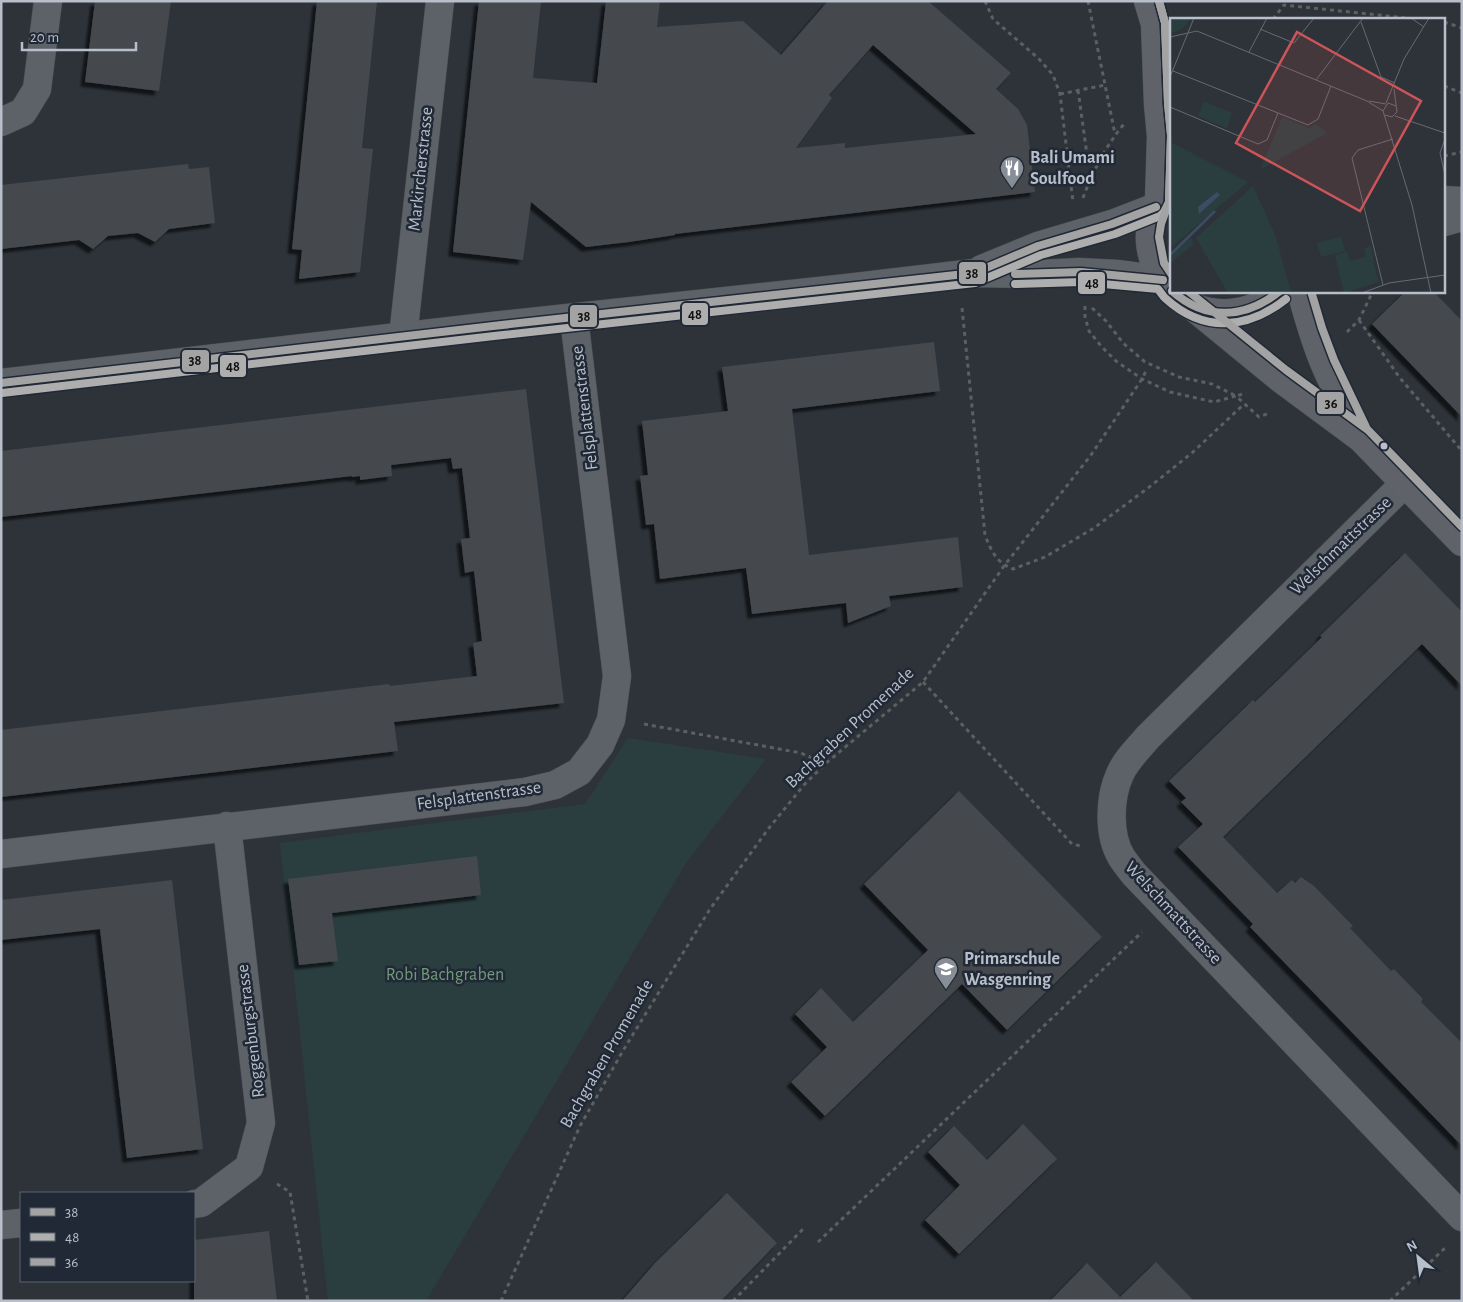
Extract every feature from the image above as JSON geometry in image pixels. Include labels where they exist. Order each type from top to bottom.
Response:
[{"type":"main road","points":[[1152,13],[1170,43]]},
{"type":"main road","points":[[1152,13],[1161,136],[1162,197],[1151,222],[1149,237],[1155,267],[1170,287]]},
{"type":"main road","points":[[1174,292],[1207,311],[1225,314],[1243,312],[1259,306],[1279,292]]},
{"type":"main road","points":[[1174,292],[1280,378],[1360,438],[1462,542]]},
{"type":"main road","points":[[1302,292],[1321,354],[1360,438]]},
{"type":"street","points":[[1,122],[23,112],[37,88],[48,1]]},
{"type":"street","name":"Markircherstrasse","points":[[402,337],[440,1]]},
{"type":"street","points":[[966,274],[1038,246],[1112,224],[1162,197]]},
{"type":"street","points":[[1446,200],[1462,201]]},
{"type":"street","points":[[1446,221],[1462,217]]},
{"type":"street","points":[[1,383],[966,274],[1079,272],[1118,274],[1170,291]]},
{"type":"street","name":"Felsplattenstrasse","points":[[1,854],[525,792],[555,785],[578,772],[600,745],[611,720],[617,676],[574,318]]},
{"type":"street","name":"Welschmattstrasse","points":[[1404,484],[1131,756],[1120,775],[1111,816],[1113,836],[1121,857],[1134,874],[1462,1217]]},
{"type":"street","name":"Roggenburgstrasse","points":[[228,826],[262,1123],[249,1167]]},
{"type":"street","points":[[195,1204],[201,1203],[249,1167]]},
{"type":"street","points":[[1,1225],[20,1223]]},
{"type":"path","points":[[985,1],[993,19],[1038,58],[1053,75],[1060,94],[1073,204]]},
{"type":"path","points":[[1081,206],[1098,162],[1115,134],[1088,1]]},
{"type":"path","points":[[1274,18],[1283,3],[1408,18]]},
{"type":"path","points":[[1446,23],[1462,28]]},
{"type":"path","points":[[1060,94],[1105,85]]},
{"type":"path","points":[[1446,87],[1462,93]]},
{"type":"path","points":[[1078,90],[1088,162]]},
{"type":"path","points":[[1446,156],[1462,152]]},
{"type":"path","points":[[966,274],[985,535],[992,552],[1004,566],[1013,569],[1024,566],[1044,557],[1094,528],[1194,452],[1244,404]]},
{"type":"path","points":[[1342,338],[1359,320],[1372,292]]},
{"type":"path","points":[[1248,392],[1236,396],[1214,402],[1170,392],[1142,379],[1116,360],[1089,331],[1085,317],[1085,300],[1106,321],[1123,343],[1145,362],[1179,377],[1212,384],[1236,396],[1259,417],[1269,413]]},
{"type":"path","points":[[1359,320],[1400,378],[1462,451]]},
{"type":"path","name":"Bachgraben Promenade","points":[[501,1301],[580,1126],[624,1049],[710,909],[769,828],[804,784],[825,764],[923,682],[1004,566],[1091,455],[1146,371]]},
{"type":"path","points":[[923,682],[1072,844],[1121,857]]},
{"type":"path","points":[[611,720],[658,726],[802,754],[825,764]]},
{"type":"path","points":[[818,1242],[1167,908]]},
{"type":"path","points":[[249,1167],[290,1192],[308,1301]]},
{"type":"path","points":[[733,1301],[804,1228]]},
{"type":"path","points":[[1390,1301],[1448,1246]]},
{"type":"green space","name":"Robi Bachgraben","points":[[628,738],[766,759],[686,863],[426,1301],[328,1301],[280,843],[585,804]]},
{"type":"building","points":[[95,1],[171,1],[159,91],[85,82]]},
{"type":"building","points":[[317,1],[377,1],[362,148],[373,149],[360,272],[299,279],[302,250],[292,249]]},
{"type":"building","points":[[479,1],[541,1],[533,78],[597,83],[606,1],[660,1],[657,27],[743,21],[781,55],[828,1],[928,1],[1011,73],[996,89],[1018,109],[1027,125],[1035,192],[675,234],[586,247],[531,202],[523,260],[453,252]],"holes":[[[873,45],[976,134],[845,148],[845,143],[796,148],[832,98],[829,95]]]},
{"type":"building","points":[[188,164],[189,169],[209,167],[215,223],[169,229],[155,242],[138,233],[108,236],[93,249],[79,240],[1,249],[1,185]]},
{"type":"building","points":[[1405,292],[1434,292],[1462,321],[1462,417],[1372,324]]},
{"type":"building","points":[[934,342],[940,391],[792,409],[809,555],[958,537],[963,587],[889,596],[891,606],[848,623],[846,603],[752,614],[746,568],[660,579],[654,524],[646,525],[640,476],[648,475],[642,421],[728,411],[722,367]]},
{"type":"building","points":[[526,389],[564,703],[394,722],[398,751],[1,797],[1,730],[389,684],[390,686],[477,676],[473,643],[482,641],[474,571],[465,573],[461,539],[470,538],[462,468],[453,469],[451,458],[391,465],[392,476],[360,480],[360,476],[352,476],[1,517],[1,451]]},
{"type":"building","points":[[1405,553],[1462,612],[1462,686],[1422,644],[1223,837],[1277,893],[1292,880],[1295,883],[1301,877],[1314,886],[1353,926],[1350,928],[1391,971],[1394,969],[1423,999],[1421,1002],[1462,1043],[1462,1146],[1250,927],[1253,924],[1178,847],[1203,824],[1181,802],[1186,798],[1169,781],[1253,700],[1255,702],[1278,680]]},
{"type":"building","points":[[959,791],[1102,937],[1007,1030],[962,984],[825,1116],[791,1082],[827,1047],[795,1014],[821,988],[853,1022],[928,950],[864,884]]},
{"type":"building","points":[[477,856],[481,895],[332,913],[338,961],[299,965],[288,879]]},
{"type":"building","points":[[172,880],[203,1149],[127,1158],[100,929],[1,940],[1,900]]},
{"type":"building","points":[[1023,1124],[1057,1159],[959,1254],[925,1220],[960,1185],[928,1152],[954,1126],[987,1160]]},
{"type":"building","points":[[727,1193],[777,1243],[721,1301],[622,1301],[655,1263]]},
{"type":"building","points":[[269,1231],[277,1301],[194,1301],[195,1240]]},
{"type":"building","points":[[1156,1262],[1194,1301],[1050,1301],[1087,1263],[1120,1297]]},
{"type":"transit line","name":"48","points":[[1159,1],[1165,23],[1170,124]]},
{"type":"transit line","name":"36","points":[[1159,1],[1165,23],[1170,125]]},
{"type":"transit line","name":"48","points":[[2,393],[975,283],[1041,255],[1115,234],[1160,216],[1169,202],[1170,168]]},
{"type":"transit line","name":"36","points":[[1170,169],[1169,202],[1161,224],[1159,237],[1164,263],[1170,272]]},
{"type":"transit line","name":"38","points":[[1,383],[974,273],[1038,246],[1112,224],[1156,207]]},
{"type":"transit line","name":"38","points":[[1015,274],[1081,272],[1163,280]]},
{"type":"transit line","name":"48","points":[[1015,284],[1081,282],[1158,289],[1164,297]]},
{"type":"transit line","name":"38","points":[[1173,292],[1198,308],[1226,313],[1253,307],[1279,292]]},
{"type":"transit line","name":"36","points":[[1189,292],[1286,370],[1368,430],[1462,527]]},
{"type":"transit line","name":"36","points":[[1311,292],[1334,360],[1366,427]]},
{"type":"transit line","name":"48","points":[[1165,298],[1194,317],[1210,322],[1225,323],[1241,322],[1256,317],[1286,299]]},
{"type":"place","name":"Bali Umami Soulfood","points":[[1012,189]]},
{"type":"place","name":"Primarschule Wasgenring","points":[[946,990]]}]
